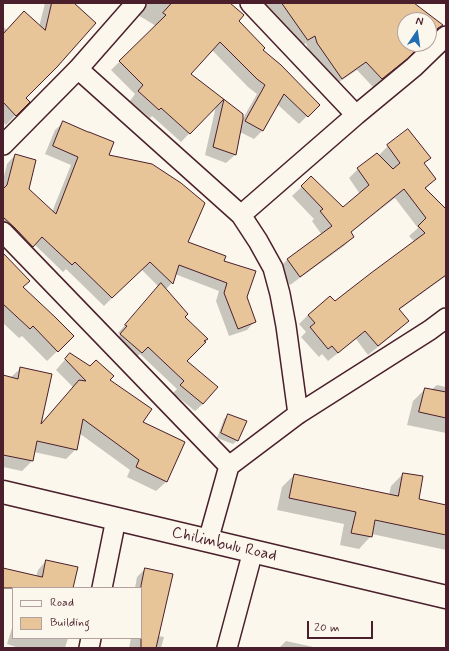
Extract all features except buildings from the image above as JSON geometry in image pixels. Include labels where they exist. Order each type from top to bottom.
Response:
[{"type":"main road","name":"Chilimbulu Road","points":[[3,492],[446,597]]},
{"type":"street","points":[[3,146],[78,69],[136,3]]},
{"type":"street","points":[[250,3],[356,115]]},
{"type":"street","points":[[241,215],[356,115],[414,67],[446,36]]},
{"type":"street","points":[[78,69],[241,215],[258,241],[273,268],[280,294],[298,414]]},
{"type":"street","points":[[3,232],[229,466]]},
{"type":"street","points":[[208,541],[229,466],[298,414],[438,332],[446,318]]},
{"type":"street","points":[[102,587],[116,519]]},
{"type":"street","points":[[227,648],[253,551]]}]
